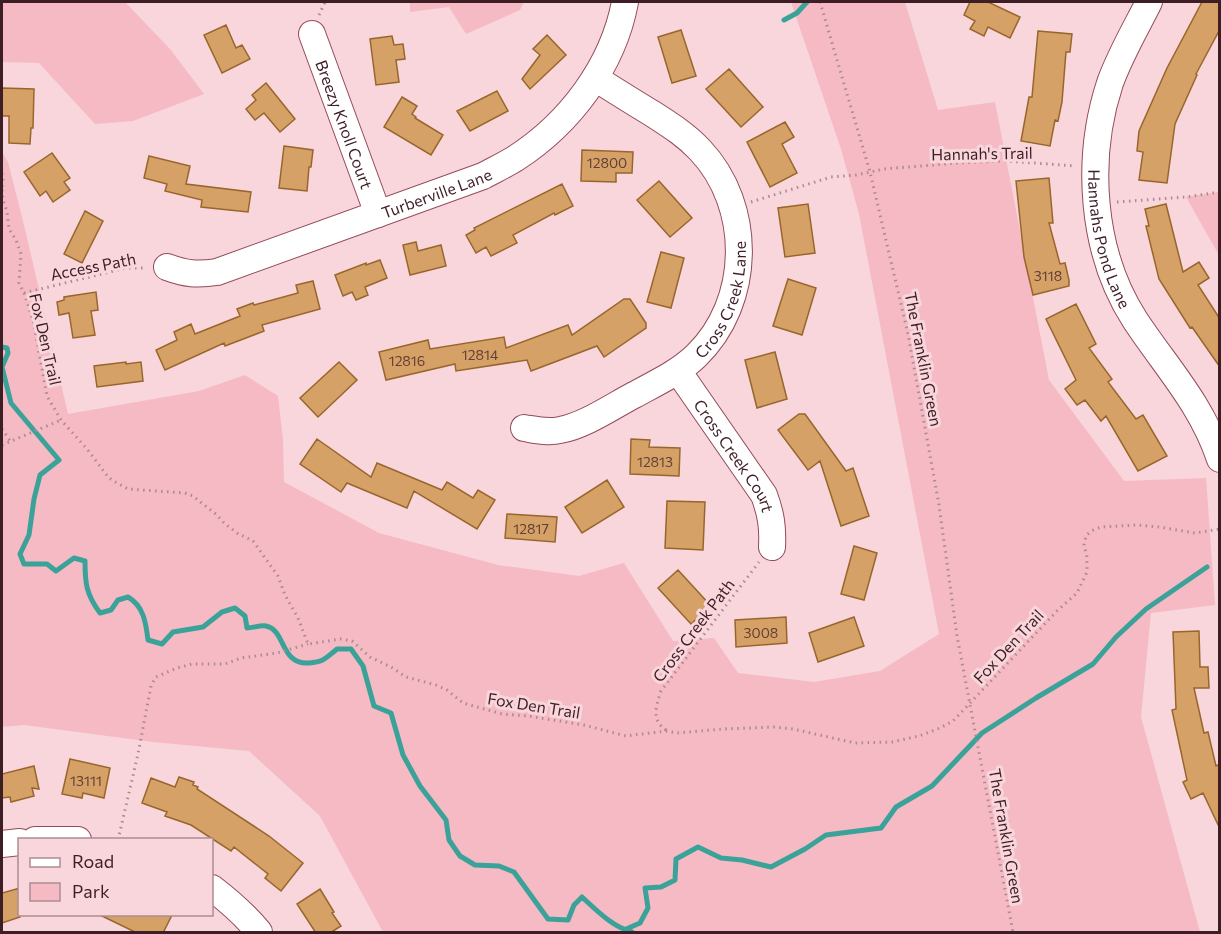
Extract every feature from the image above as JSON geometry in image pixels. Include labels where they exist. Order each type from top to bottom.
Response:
[{"type":"street","name":"Turberville Lane","points":[[166,267],[199,275],[217,272],[483,176],[515,159],[564,118],[589,88],[614,40],[625,2]]},
{"type":"street","name":"Hannahs Pond Lane","points":[[1149,2],[1118,63],[1100,118],[1095,152],[1095,187],[1101,232],[1106,254],[1118,286],[1133,317],[1196,406],[1220,459]]},
{"type":"street","name":"Breezy Knoll Court","points":[[312,34],[378,214]]},
{"type":"street","name":"Cross Creek Lane","points":[[524,428],[551,431],[578,425],[678,371],[697,355],[713,336],[726,314],[735,290],[740,244],[733,207],[716,170],[681,132],[595,78]]},
{"type":"street","name":"Cross Creek Court","points":[[678,371],[764,495],[771,513],[772,547]]},
{"type":"street","points":[[2,844],[18,842]]},
{"type":"street","points":[[213,889],[228,900],[259,933]]},
{"type":"path","name":"The Franklin Green","points":[[820,2],[870,172],[908,334],[939,505],[957,636],[1013,933]]},
{"type":"path","name":"Hannah's Trail","points":[[733,207],[831,177],[884,169],[1006,162],[1079,166],[1095,187],[1112,203],[1220,192]]},
{"type":"path","name":"Fox Den Trail","points":[[2,173],[3,200],[9,229],[21,254],[19,283],[33,320],[47,396],[61,420],[104,472],[128,489],[185,493],[193,496],[217,515],[224,524],[253,542],[278,576],[308,644],[341,639],[352,641],[370,657],[406,677],[436,685],[447,690],[463,703],[476,708],[502,714],[584,725],[626,736],[667,731],[677,734],[776,727],[855,743],[892,742],[919,736],[940,729],[953,721],[1057,611],[1077,593],[1087,572],[1084,545],[1086,536],[1091,531],[1101,527],[1137,525],[1195,533],[1220,529]]},
{"type":"path","name":"Access Path","points":[[24,293],[126,268],[166,267]]},
{"type":"path","points":[[2,445],[61,420]]},
{"type":"path","points":[[2,429],[11,441]]},
{"type":"path","name":"Cross Creek Path","points":[[667,731],[660,726],[655,717],[660,692],[772,547]]},
{"type":"path","points":[[117,838],[151,686],[156,677],[192,664],[225,664],[241,658],[278,653],[308,644]]},
{"type":"green space","points":[[2,2],[125,2],[170,49],[204,94],[133,121],[95,124],[39,63],[2,62]]},
{"type":"green space","points":[[410,2],[524,2],[520,10],[466,34],[449,7],[410,12]]},
{"type":"green space","points":[[791,2],[905,2],[938,110],[995,102],[1049,380],[1124,481],[1206,478],[1215,605],[1151,613],[1141,717],[1200,932],[383,932],[320,816],[249,751],[153,742],[24,725],[2,727],[2,152],[8,162],[24,225],[68,414],[199,391],[245,375],[278,396],[283,440],[284,482],[379,533],[498,565],[579,576],[624,563],[673,641],[714,638],[738,673],[814,682],[880,671],[939,634],[859,214],[841,149]]},
{"type":"green space","points":[[1220,192],[1219,255],[1186,197]]},
{"type":"building","points":[[970,2],[988,2],[1020,17],[1010,38],[988,27],[984,36],[970,29],[975,21],[964,15]]},
{"type":"building","points":[[1202,2],[1220,2],[1220,29],[1196,74],[1175,124],[1167,183],[1139,180],[1143,152],[1137,151],[1139,131],[1167,68]]},
{"type":"building","points":[[226,25],[236,48],[242,45],[250,59],[222,73],[204,35]]},
{"type":"building","points":[[681,30],[696,76],[672,83],[658,37]]},
{"type":"building","points":[[1038,31],[1072,34],[1070,52],[1066,52],[1062,102],[1058,121],[1055,120],[1050,146],[1021,141],[1029,97],[1032,97]]},
{"type":"building","points":[[547,35],[566,55],[530,89],[522,79],[540,55],[533,49]]},
{"type":"building","points":[[392,36],[394,45],[403,44],[405,59],[396,60],[399,82],[376,85],[370,39]]},
{"type":"building","points":[[729,69],[763,107],[741,127],[706,89]]},
{"type":"building","points":[[266,83],[295,119],[280,132],[264,113],[255,120],[246,109],[256,100],[252,95]]},
{"type":"building","points":[[2,88],[34,89],[33,128],[31,128],[30,144],[9,143],[9,116],[2,116]]},
{"type":"building","points":[[497,91],[508,111],[470,131],[457,111]]},
{"type":"building","points":[[402,97],[417,106],[412,114],[415,118],[443,135],[431,155],[384,127]]},
{"type":"building","points":[[785,122],[794,137],[782,144],[797,173],[770,187],[747,142]]},
{"type":"building","points":[[284,146],[313,150],[307,191],[279,188]]},
{"type":"building","points":[[582,150],[633,152],[632,173],[616,173],[616,182],[581,181]]},
{"type":"building","points":[[52,153],[70,178],[64,182],[70,190],[53,202],[46,191],[40,196],[24,172]]},
{"type":"building","points":[[149,156],[190,166],[186,184],[251,192],[248,212],[201,207],[202,200],[165,191],[167,184],[144,178]]},
{"type":"building","points":[[1049,178],[1053,223],[1049,223],[1060,264],[1065,263],[1069,286],[1033,295],[1024,257],[1016,181]]},
{"type":"building","points":[[659,181],[692,218],[670,237],[637,200]]},
{"type":"building","points":[[562,184],[573,206],[555,215],[554,213],[513,235],[517,243],[491,256],[486,247],[476,253],[466,235],[475,230],[474,228]]},
{"type":"building","points":[[808,204],[815,253],[785,257],[778,208]]},
{"type":"building","points":[[1166,204],[1183,272],[1199,262],[1209,278],[1198,285],[1220,319],[1220,367],[1192,327],[1190,328],[1159,279],[1146,226],[1149,226],[1145,209]]},
{"type":"building","points":[[85,211],[103,221],[82,263],[64,254]]},
{"type":"building","points":[[416,242],[418,251],[441,245],[446,266],[410,275],[403,245]]},
{"type":"building","points":[[661,252],[684,258],[671,308],[647,302]]},
{"type":"building","points":[[380,260],[387,278],[365,287],[368,295],[356,300],[352,292],[343,296],[335,275]]},
{"type":"building","points":[[788,279],[816,288],[802,335],[773,326]]},
{"type":"building","points":[[313,281],[320,309],[262,325],[264,331],[225,346],[224,343],[165,370],[156,350],[177,340],[174,332],[191,324],[195,334],[240,316],[237,309],[298,293],[296,285]]},
{"type":"building","points":[[96,292],[98,310],[91,311],[95,335],[73,338],[69,313],[59,315],[57,302],[64,300],[64,297]]},
{"type":"building","points":[[624,299],[630,299],[646,323],[646,328],[604,357],[597,346],[531,371],[527,360],[456,371],[455,364],[386,380],[379,352],[428,340],[430,349],[504,337],[506,348],[568,325],[572,335]]},
{"type":"building","points":[[1076,304],[1096,344],[1089,348],[1112,379],[1108,382],[1136,419],[1143,415],[1167,456],[1138,471],[1106,416],[1101,421],[1085,400],[1077,405],[1065,389],[1076,380],[1046,319]]},
{"type":"building","points":[[775,352],[787,399],[757,408],[745,360]]},
{"type":"building","points":[[126,362],[126,364],[141,362],[143,381],[97,387],[94,366]]},
{"type":"building","points":[[339,362],[357,380],[318,417],[300,398]]},
{"type":"building","points":[[799,414],[805,414],[846,471],[853,468],[869,516],[841,526],[820,461],[808,470],[778,430]]},
{"type":"building","points":[[317,439],[371,477],[377,463],[442,490],[447,482],[473,498],[478,490],[495,500],[477,529],[414,491],[407,508],[347,483],[341,492],[300,464]]},
{"type":"building","points":[[631,439],[650,440],[649,447],[680,448],[679,476],[630,474]]},
{"type":"building","points":[[607,480],[624,507],[582,533],[565,507]]},
{"type":"building","points":[[667,501],[705,502],[703,550],[665,548]]},
{"type":"building","points":[[507,514],[557,517],[555,542],[505,538]]},
{"type":"building","points":[[854,546],[877,553],[864,600],[841,594]]},
{"type":"building","points":[[678,570],[711,606],[691,624],[658,588]]},
{"type":"building","points":[[786,617],[787,643],[736,647],[735,620]]},
{"type":"building","points":[[854,617],[864,646],[818,662],[809,633]]},
{"type":"building","points":[[1199,631],[1200,667],[1208,667],[1209,688],[1194,688],[1204,733],[1208,732],[1216,766],[1220,764],[1220,829],[1203,793],[1191,799],[1183,782],[1187,780],[1172,710],[1176,709],[1173,632]]},
{"type":"building","points":[[70,759],[110,768],[104,798],[83,793],[82,798],[62,794]]},
{"type":"building","points":[[34,766],[39,789],[32,788],[34,796],[11,802],[10,797],[2,798],[2,774]]},
{"type":"building","points":[[179,777],[194,782],[193,785],[198,787],[197,789],[269,836],[303,863],[281,891],[265,878],[268,874],[234,847],[231,851],[191,825],[165,816],[167,812],[142,803],[151,778],[175,787]]},
{"type":"building","points":[[18,889],[18,916],[20,917],[2,923],[2,893]]},
{"type":"building","points":[[320,889],[341,926],[330,933],[316,933],[297,904]]},
{"type":"building","points":[[102,916],[172,916],[163,933],[137,933]]},
{"type":"waterway","points":[[784,20],[797,13],[807,2]]},
{"type":"waterway","points":[[2,347],[7,348],[8,353],[2,367],[11,403],[59,460],[40,475],[29,535],[20,554],[24,564],[47,564],[56,571],[74,558],[85,561],[87,588],[100,613],[111,610],[118,600],[128,597],[141,610],[148,640],[162,644],[173,632],[203,627],[222,612],[235,608],[245,616],[247,628],[266,626],[272,629],[293,659],[300,662],[318,662],[337,649],[351,649],[363,666],[374,706],[391,713],[403,755],[420,786],[446,820],[449,840],[460,856],[475,865],[499,866],[514,872],[548,919],[568,920],[574,905],[582,897],[599,913],[632,932]]},
{"type":"waterway","points":[[624,930],[640,923],[648,908],[645,888],[661,887],[675,880],[676,859],[698,847],[721,858],[771,867],[826,835],[881,828],[896,807],[932,786],[982,733],[1093,664],[1116,637],[1146,609],[1207,567]]}]
